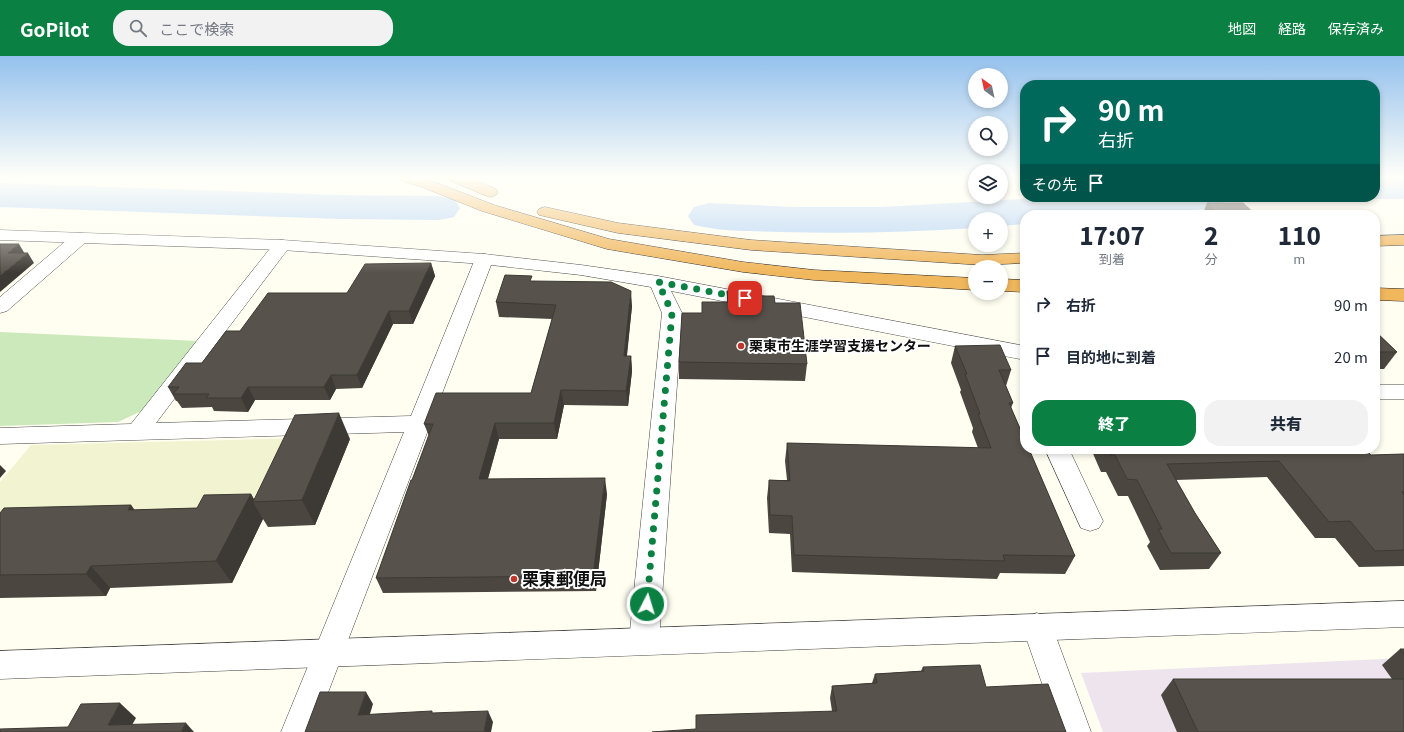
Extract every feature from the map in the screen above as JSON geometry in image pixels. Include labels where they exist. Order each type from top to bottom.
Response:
[{"type":"highway","points":[[493,210],[607,244],[743,268],[814,275],[968,284]]},
{"type":"highway","points":[[539,210],[618,228],[751,245],[982,260],[1020,258]]},
{"type":"highway","points":[[1380,241],[1404,240]]},
{"type":"highway","points":[[1008,285],[1020,286]]},
{"type":"highway","points":[[1380,294],[1404,295]]},
{"type":"street","points":[[0,235],[282,245],[484,259],[581,270],[658,282],[1020,354]]},
{"type":"street","points":[[0,307],[80,238]]},
{"type":"street","points":[[137,432],[282,245]]},
{"type":"street","points":[[297,732],[484,259]]},
{"type":"street","points":[[644,640],[672,313],[658,282]]},
{"type":"street","points":[[1380,392],[1404,392]]},
{"type":"street","points":[[0,436],[418,424]]},
{"type":"street","points":[[1059,454],[1090,521]]},
{"type":"street","points":[[0,665],[644,640],[1404,614]]},
{"type":"street","points":[[1037,626],[1075,732]]},
{"type":"shaded area","points":[[1404,658],[1404,732],[1103,732],[1081,673]]},
{"type":"green space","points":[[0,332],[199,341],[146,409],[118,422],[0,426]]},
{"type":"green space","points":[[305,438],[268,515],[0,525],[0,482],[31,445]]},
{"type":"building","points":[[1214,210],[1251,210],[1214,210]]},
{"type":"building","points":[[0,244],[19,244],[8,253],[28,253],[0,276]]},
{"type":"building","points":[[431,263],[409,311],[389,311],[357,375],[331,375],[324,387],[248,387],[241,398],[206,398],[209,394],[173,394],[179,387],[168,387],[186,363],[202,363],[226,331],[240,331],[268,293],[347,293],[365,264]]},
{"type":"building","points":[[505,275],[532,276],[530,281],[611,282],[631,291],[624,356],[631,356],[626,391],[561,390],[554,423],[495,423],[479,479],[605,478],[593,576],[376,578],[433,424],[424,424],[436,393],[531,393],[556,305],[496,302]]},
{"type":"building","name":"栗東市生涯学習支援センター","points":[[727,291],[748,291],[753,292],[753,296],[774,296],[775,303],[800,303],[807,364],[679,362],[682,313],[702,313],[702,302],[728,302]]},
{"type":"building","points":[[1380,336],[1397,352],[1380,352]]},
{"type":"building","points":[[1000,345],[1011,370],[999,370],[1013,403],[1009,403],[1020,428],[1020,454],[1031,454],[1075,556],[1003,555],[1005,561],[794,555],[792,516],[770,515],[769,480],[790,481],[787,443],[991,448],[965,374],[967,374],[955,346]]},
{"type":"building","points":[[339,413],[302,500],[253,502],[295,415]]},
{"type":"building","points":[[1404,454],[1404,492],[1402,492],[1404,495],[1404,550],[1375,551],[1350,521],[1329,522],[1279,461],[1167,464],[1195,513],[1221,553],[1171,553],[1158,529],[1162,529],[1137,480],[1127,479],[1115,455],[1110,455]]},
{"type":"building","points":[[251,494],[216,561],[91,566],[86,574],[0,575],[0,513],[4,508],[131,505],[128,510],[197,508],[204,495]]},
{"type":"building","points":[[980,665],[986,687],[1048,684],[1066,732],[652,732],[696,729],[696,715],[837,711],[832,686],[877,683],[875,674],[924,671],[923,667]]},
{"type":"building","points":[[1173,679],[1404,679],[1404,732],[1198,732]]},
{"type":"building","points":[[320,692],[366,692],[358,715],[432,711],[432,713],[488,711],[484,732],[305,732]]},
{"type":"building","points":[[120,703],[108,725],[186,723],[181,732],[0,732],[0,729],[68,727],[81,704]]},
{"type":"waterway","points":[[1052,210],[1057,210]]},
{"type":"waterway","points":[[709,216],[818,220],[882,220],[1020,213]]},
{"type":"place","name":"栗東市生涯学習支援センター","points":[[741,346]]},
{"type":"place","name":"栗東郵便局","points":[[514,579]]},
{"type":"route","points":[[647,604],[672,313],[658,282],[745,298]]}]
